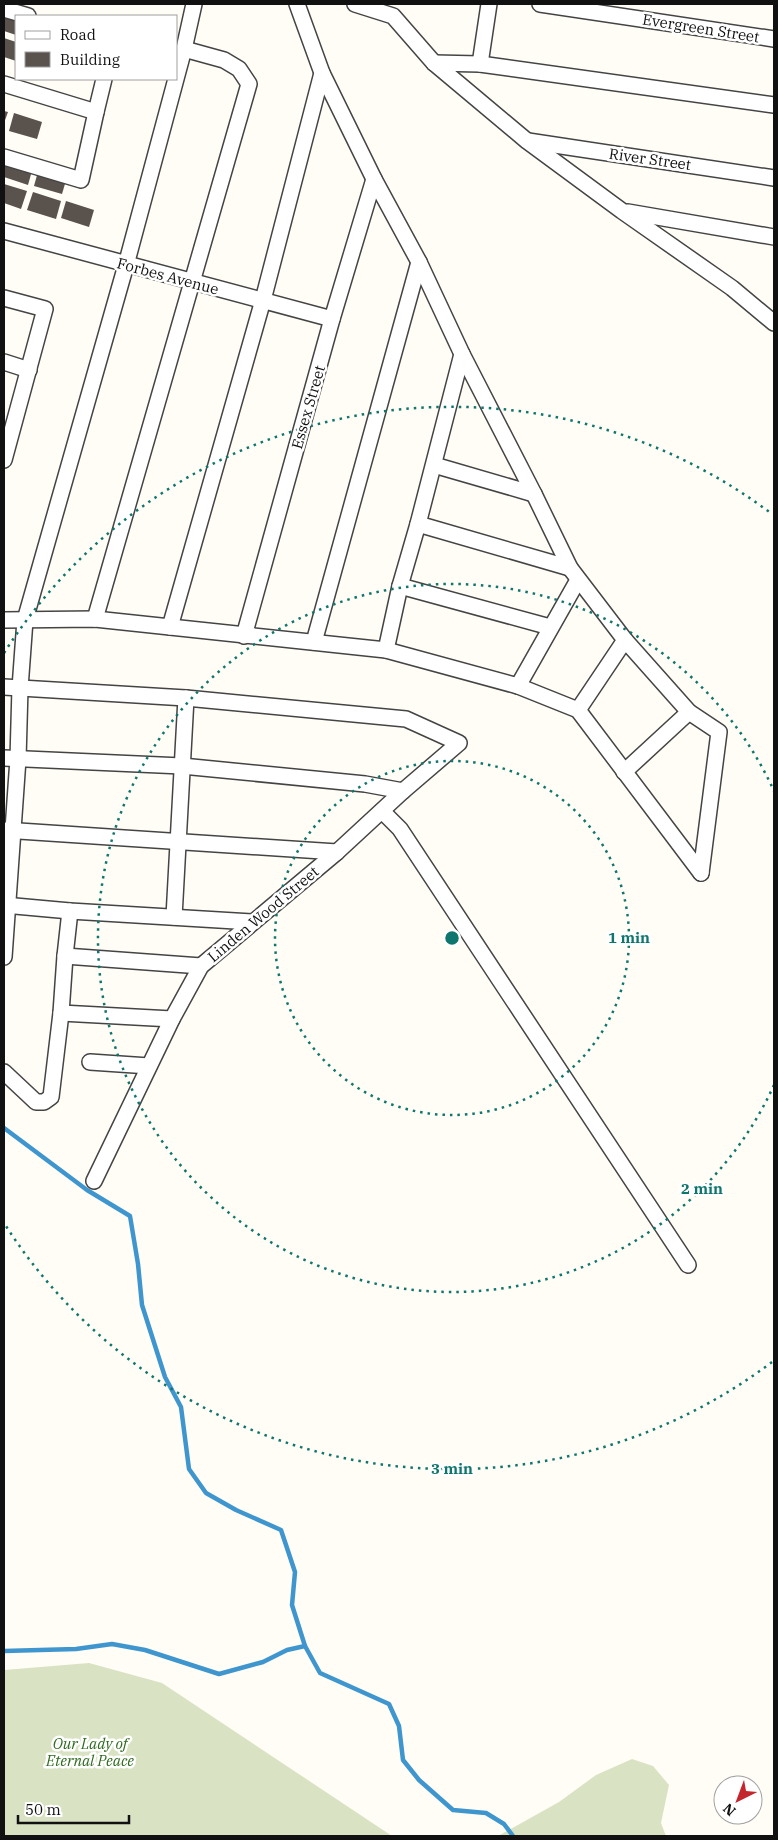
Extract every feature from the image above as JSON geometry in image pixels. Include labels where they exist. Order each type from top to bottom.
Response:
[{"type":"street","points":[[178,71],[194,4]]},
{"type":"street","points":[[4,620],[95,619],[386,650],[518,686],[578,710],[701,873],[719,732],[689,712],[625,640],[574,574],[462,354],[419,262],[374,179],[322,73],[297,4]]},
{"type":"street","points":[[356,4],[393,16],[434,63],[527,141],[622,211],[732,288],[774,324]]},
{"type":"street","points":[[480,64],[489,4]]},
{"type":"street","name":"Evergreen Street","points":[[540,4],[774,39]]},
{"type":"street","points":[[4,9],[25,15]]},
{"type":"street","points":[[95,619],[248,84],[239,69],[224,60],[184,49]]},
{"type":"street","points":[[434,63],[480,64],[774,105]]},
{"type":"street","points":[[170,627],[263,300],[322,73]]},
{"type":"street","points":[[4,157],[81,180],[104,80]]},
{"type":"street","points":[[4,957],[11,758],[20,688],[25,620],[126,265],[176,80]]},
{"type":"street","points":[[4,84],[96,112]]},
{"type":"street","name":"River Street","points":[[527,141],[774,178]]},
{"type":"street","name":"Essex Street","points":[[244,636],[332,319],[374,179]]},
{"type":"street","points":[[622,211],[774,237]]},
{"type":"street","name":"Forbes Avenue","points":[[4,231],[192,283],[332,319]]},
{"type":"street","points":[[314,642],[419,262]]},
{"type":"street","points":[[4,298],[45,309],[30,370],[8,431],[4,460]]},
{"type":"street","points":[[386,650],[400,586],[434,465],[462,354]]},
{"type":"street","points":[[4,362],[30,370]]},
{"type":"street","points":[[434,465],[534,494]]},
{"type":"street","points":[[418,524],[574,574]]},
{"type":"street","points":[[518,686],[550,626],[574,574]]},
{"type":"street","points":[[400,586],[550,626]]},
{"type":"street","points":[[578,710],[625,640]]},
{"type":"street","points":[[4,687],[186,698],[174,917]]},
{"type":"street","name":"Linden Wood Street","points":[[94,1180],[172,1019],[201,966],[337,852],[403,791],[459,743],[406,720],[186,698]]},
{"type":"street","points":[[624,772],[689,712]]},
{"type":"street","points":[[11,758],[182,766],[365,784],[403,791]]},
{"type":"street","points":[[382,811],[400,830],[688,1265]]},
{"type":"street","points":[[8,830],[337,852]]},
{"type":"street","points":[[6,905],[70,911],[252,922]]},
{"type":"street","points":[[4,1072],[36,1102],[44,1102],[51,1096],[62,1013],[70,911]]},
{"type":"street","points":[[65,956],[201,966]]},
{"type":"street","points":[[62,1013],[172,1019]]},
{"type":"street","points":[[90,1062],[149,1066]]},
{"type":"green space","name":"Our Lady of Eternal Peace","points":[[89,1663],[162,1683],[392,1836],[4,1836],[4,1670]]},
{"type":"green space","points":[[632,1759],[653,1766],[669,1785],[661,1823],[666,1836],[498,1836],[559,1802],[596,1775]]},
{"type":"building","points":[[6,12],[16,15],[15,35],[4,31]]},
{"type":"building","points":[[4,38],[15,42],[15,61],[4,57]]},
{"type":"building","points":[[4,111],[8,112],[4,123]]},
{"type":"building","points":[[14,113],[42,122],[37,139],[9,131]]},
{"type":"building","points":[[4,162],[33,167],[28,185],[4,177]]},
{"type":"building","points":[[39,168],[67,177],[62,194],[34,186]]},
{"type":"building","points":[[4,184],[27,191],[21,209],[4,203]]},
{"type":"building","points":[[33,192],[61,201],[56,219],[27,210]]},
{"type":"building","points":[[66,201],[94,210],[89,227],[61,218]]},
{"type":"waterway","points":[[4,1128],[87,1190],[130,1216],[138,1264],[142,1305],[165,1377],[181,1407],[189,1469],[206,1493],[236,1510],[281,1530],[295,1572],[292,1605],[305,1646],[320,1673],[389,1704],[399,1726],[403,1760],[419,1780],[453,1810],[486,1813],[504,1824],[513,1836]]},
{"type":"waterway","points":[[4,1651],[76,1649],[112,1644],[145,1650],[219,1674],[263,1662],[287,1650],[305,1646]]}]
